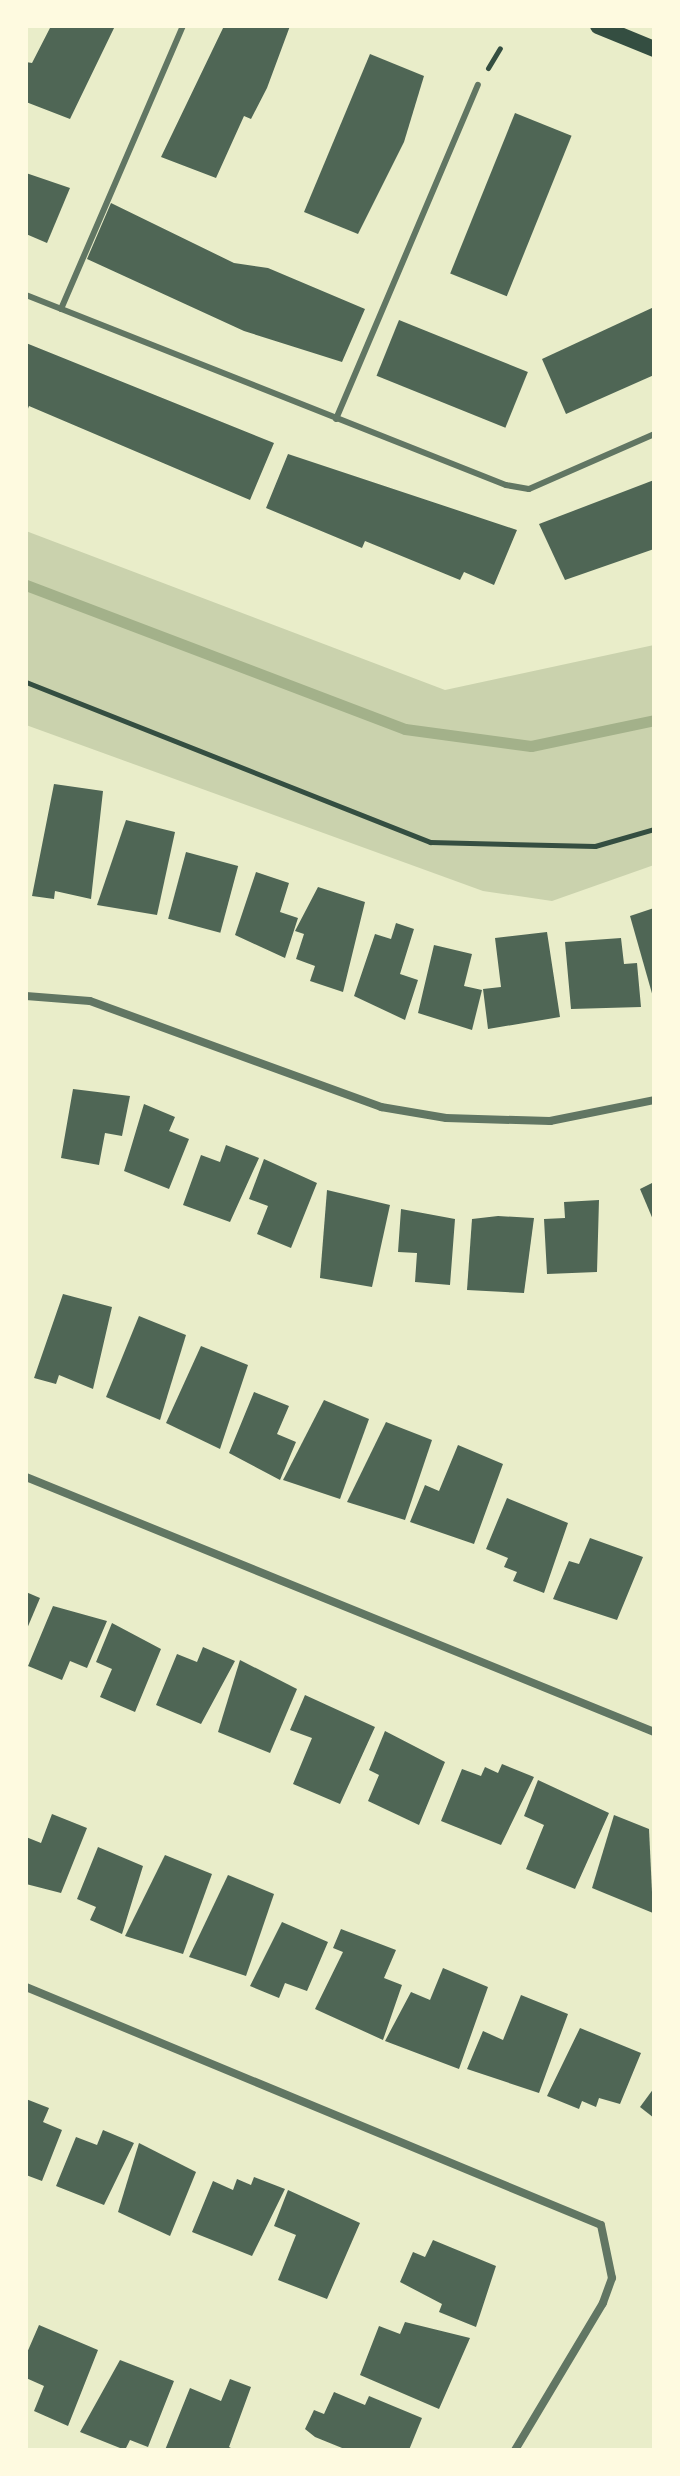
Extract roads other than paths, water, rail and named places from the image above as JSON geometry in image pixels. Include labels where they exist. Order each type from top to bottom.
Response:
[{"type":"main road","points":[[598,26],[654,49]]},
{"type":"street","points":[[26,996],[90,1001],[381,1107],[446,1118],[550,1121],[654,1100]]},
{"type":"street","points":[[26,1477],[654,1732]]},
{"type":"street","points":[[26,1987],[601,2225],[611,2254],[608,2291],[515,2450]]},
{"type":"lane","points":[[61,309],[183,26]]},
{"type":"lane","points":[[336,419],[478,85]]},
{"type":"lane","points":[[26,295],[336,419],[529,489],[654,434]]},
{"type":"waterway","points":[[26,585],[405,729],[531,746],[654,720]]}]
